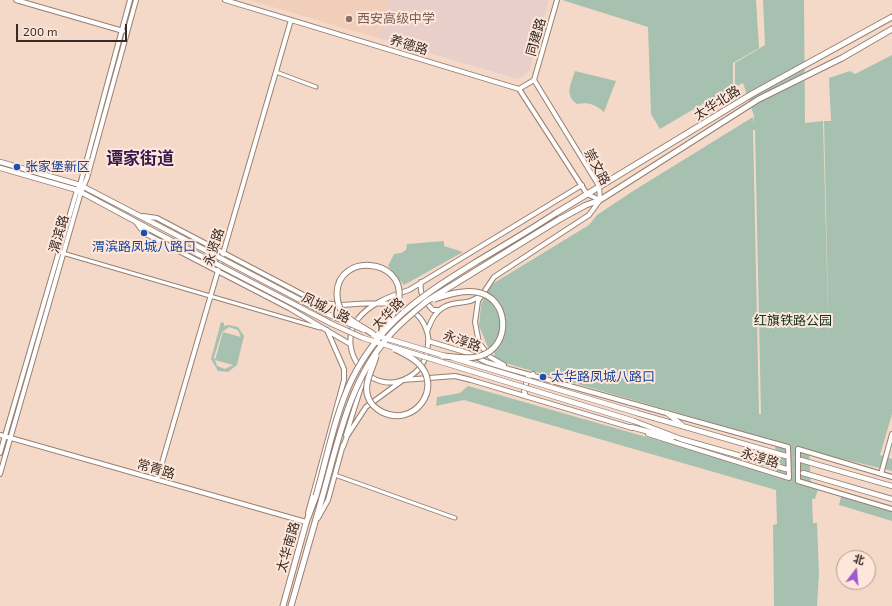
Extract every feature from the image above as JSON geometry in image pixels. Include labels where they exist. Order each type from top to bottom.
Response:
[{"type":"main road","name":"太华北路","points":[[556,213],[752,94],[892,17]]},
{"type":"main road","name":"太华北路","points":[[560,219],[586,205],[600,200],[759,99],[842,58],[892,29]]},
{"type":"main road","name":"凤城八路","points":[[0,162],[81,189],[140,216],[327,314],[373,334],[637,413]]},
{"type":"main road","name":"凤城八路","points":[[0,168],[81,189],[157,233],[332,324],[363,338],[634,421]]},
{"type":"main road","name":"太华路","points":[[316,496],[343,402],[352,380],[365,357],[392,322],[413,302],[556,213]]},
{"type":"main road","name":"太华路","points":[[322,498],[351,398],[363,373],[377,352],[408,317],[427,301],[560,219]]},
{"type":"main road","points":[[365,357],[369,346],[395,310],[399,297],[397,285],[388,271],[371,265],[358,266],[344,275],[337,291],[338,302],[342,312],[352,321],[373,334]]},
{"type":"main road","points":[[427,301],[455,293],[476,292],[489,296],[500,309],[504,326],[502,337],[491,351],[480,356],[466,358],[443,356]]},
{"type":"main road","points":[[377,352],[373,367],[366,383],[368,397],[376,409],[384,413],[394,416],[407,415],[417,409],[424,401],[428,387],[427,378],[425,371],[419,363],[395,349]]},
{"type":"main road","name":"永淳路","points":[[637,413],[786,456]]},
{"type":"main road","points":[[667,413],[685,427]]},
{"type":"main road","name":"永淳路","points":[[634,421],[681,439],[786,469]]},
{"type":"main road","points":[[631,427],[681,439]]},
{"type":"main road","points":[[802,460],[892,486]]},
{"type":"main road","points":[[803,473],[892,499]]},
{"type":"main road","name":"太华南路","points":[[283,606],[306,523],[316,496]]},
{"type":"main road","name":"太华南路","points":[[291,606],[322,498]]},
{"type":"street","points":[[16,0],[127,32]]},
{"type":"street","name":"渭滨路","points":[[81,189],[130,0]]},
{"type":"street","name":"渭滨路","points":[[0,453],[2,435],[81,189],[136,0]]},
{"type":"street","name":"养德路","points":[[225,0],[519,89]]},
{"type":"street","name":"同建路","points":[[534,80],[557,0]]},
{"type":"street","name":"永贤路","points":[[157,480],[216,271],[276,72],[290,20]]},
{"type":"street","points":[[276,72],[316,87]]},
{"type":"street","points":[[519,89],[534,80]]},
{"type":"street","name":"崇文路","points":[[519,89],[587,194],[600,200],[599,186],[534,80]]},
{"type":"street","points":[[403,380],[390,382],[378,380],[367,375],[358,367],[352,356],[350,344],[352,332],[357,320],[366,311],[386,298],[409,290],[582,186]]},
{"type":"street","points":[[509,369],[490,357],[479,343],[475,322],[478,301],[494,277],[589,215],[600,200]]},
{"type":"street","name":"凤城八路","points":[[140,216],[157,218],[313,300],[336,305],[356,303],[377,304]]},
{"type":"street","name":"凤城八路","points":[[136,221],[144,233],[289,308],[350,344]]},
{"type":"street","points":[[61,253],[327,330],[344,369],[344,380],[317,476],[306,523]]},
{"type":"street","name":"渭滨路","points":[[0,474],[61,253]]},
{"type":"street","points":[[422,281],[420,290],[427,304],[433,310],[440,310]]},
{"type":"street","points":[[427,330],[435,314],[447,304],[473,300],[487,288]]},
{"type":"street","points":[[289,308],[296,308],[300,302],[302,294]]},
{"type":"street","points":[[343,447],[347,436],[366,408],[413,374],[422,366],[427,355],[427,330],[421,320],[412,311],[401,305],[377,304]]},
{"type":"street","name":"永淳路","points":[[403,380],[455,376],[631,427],[680,445],[789,478],[788,447],[534,374],[509,369],[486,362],[468,353],[428,342]]},
{"type":"street","points":[[526,396],[524,391],[528,377],[534,374]]},
{"type":"street","points":[[314,525],[328,500],[361,387],[367,375]]},
{"type":"street","points":[[881,474],[892,434]]},
{"type":"street","name":"常青路","points":[[2,435],[306,523]]},
{"type":"street","points":[[892,477],[798,449],[798,481],[892,509]]},
{"type":"street","points":[[335,475],[455,518]]},
{"type":"shaded area","name":"西安高级中学","points":[[249,0],[389,0],[378,38]]},
{"type":"shaded area","points":[[389,0],[549,0],[529,72],[518,79],[378,38]]},
{"type":"green space","points":[[562,0],[756,0],[759,48],[733,63],[733,86],[660,129],[651,114],[648,27]]},
{"type":"green space","name":"红旗铁路公园","points":[[763,0],[804,0],[805,123],[823,121],[829,348],[824,121],[831,121],[829,78],[850,71],[855,74],[892,55],[892,414],[880,455],[892,459],[892,471],[809,451],[811,484],[819,486],[815,499],[812,499],[813,523],[817,523],[819,574],[817,606],[774,606],[773,525],[777,524],[776,490],[464,400],[436,406],[437,397],[460,393],[468,386],[776,474],[775,441],[491,359],[495,354],[488,347],[479,326],[481,305],[489,286],[589,225],[597,215],[633,191],[753,117],[754,123],[754,116],[743,83],[735,87],[735,63],[765,45]],"holes":[[[753,130],[755,130],[761,414],[759,414]]]},
{"type":"green space","points":[[575,71],[616,81],[604,112],[591,104],[577,104],[573,101],[570,93],[570,85]]},
{"type":"green space","points":[[444,241],[444,246],[463,252],[404,285],[388,266],[394,254],[401,253],[406,250],[407,244]]},
{"type":"green space","points":[[221,322],[224,323],[224,326],[229,325],[238,327],[244,336],[237,365],[228,372],[218,371],[211,359]],"holes":[[[229,327],[238,330],[241,337],[223,332],[215,360],[214,357],[222,332]],[[215,360],[233,365],[225,369],[217,366]]]},
{"type":"green space","points":[[842,493],[892,508],[892,521],[839,505]]},
{"type":"tunnel","points":[[786,456],[801,460]]},
{"type":"tunnel","points":[[786,469],[802,473]]},
{"type":"place","name":"西安高级中学","points":[[349,19]]},
{"type":"place","name":"张家堡新区","points":[[17,167]]},
{"type":"place","name":"渭滨路凤城八路口","points":[[144,233]]},
{"type":"place","name":"太华路凤城八路口","points":[[543,377]]},
{"type":"district","name":"谭家街道","points":[[140,158]]}]
